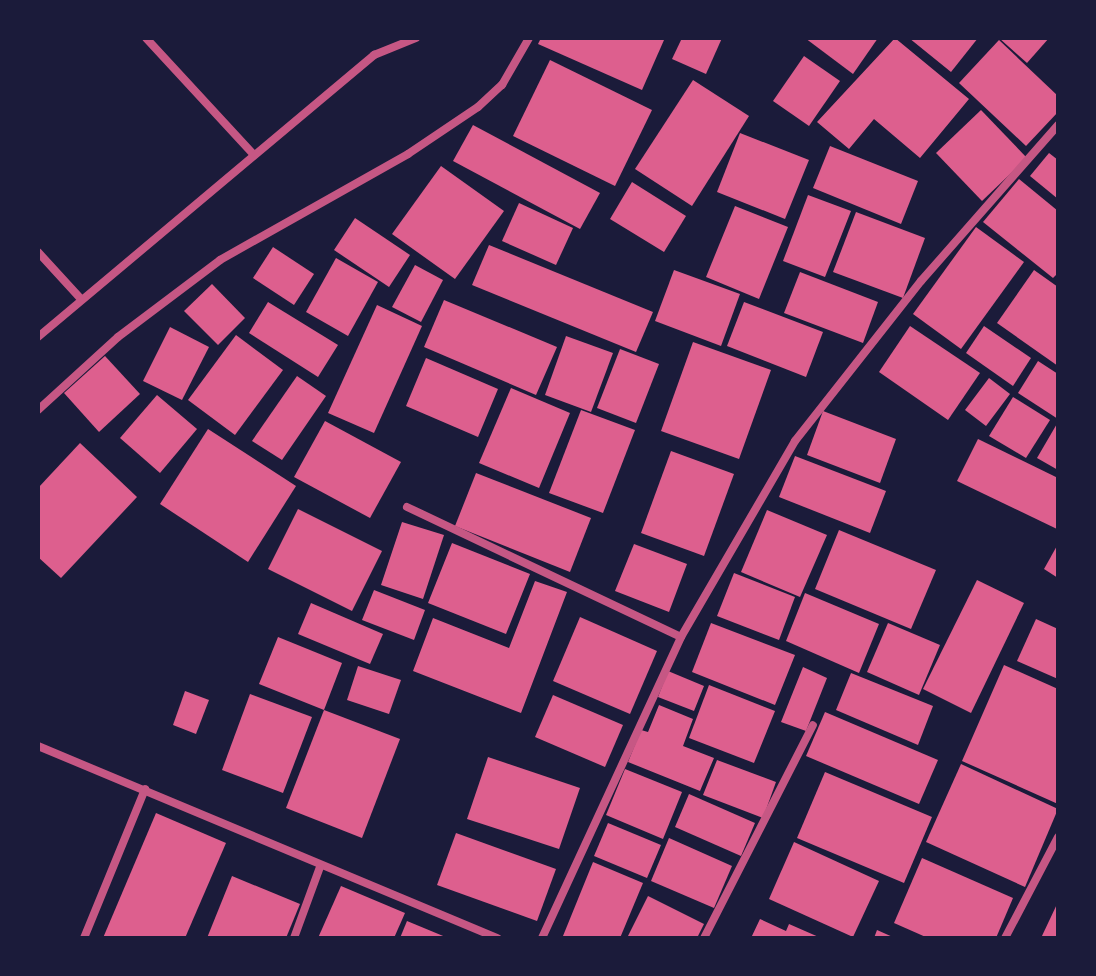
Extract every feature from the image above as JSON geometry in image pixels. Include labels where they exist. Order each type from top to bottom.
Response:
[{"type":"street","points":[[146,38],[254,155]]},
{"type":"street","points":[[38,337],[374,55],[416,38]]},
{"type":"street","points":[[38,410],[107,346],[220,260],[408,154],[478,107],[502,85],[529,38]]},
{"type":"street","points":[[542,938],[681,637],[821,406],[1058,125]]},
{"type":"street","points":[[38,252],[81,299]]},
{"type":"street","points":[[407,507],[681,637]]},
{"type":"street","points":[[704,938],[813,725]]},
{"type":"street","points":[[38,746],[145,789],[320,867],[497,938]]},
{"type":"street","points":[[84,938],[145,789]]},
{"type":"street","points":[[1005,938],[1058,837]]},
{"type":"street","points":[[294,938],[320,867]]},
{"type":"building","points":[[541,38],[664,40],[642,90],[538,44]]},
{"type":"building","points":[[682,38],[722,38],[706,74],[672,59]]},
{"type":"building","points":[[805,38],[878,38],[853,74]]},
{"type":"building","points":[[895,38],[969,99],[920,158],[874,119],[849,149],[817,122]]},
{"type":"building","points":[[909,38],[978,38],[951,72]]},
{"type":"building","points":[[999,38],[1049,38],[1027,63]]},
{"type":"building","points":[[999,40],[1058,96],[1058,112],[1026,146],[959,83]]},
{"type":"building","points":[[804,56],[840,81],[809,126],[773,101]]},
{"type":"building","points":[[550,60],[652,110],[615,186],[513,136]]},
{"type":"building","points":[[693,80],[749,116],[692,206],[635,169]]},
{"type":"building","points":[[981,110],[1027,158],[982,201],[936,153]]},
{"type":"building","points":[[473,125],[600,193],[580,229],[453,161]]},
{"type":"building","points":[[740,133],[809,160],[785,219],[717,192]]},
{"type":"building","points":[[830,146],[918,181],[901,224],[813,188]]},
{"type":"building","points":[[1049,153],[1058,160],[1058,199],[1030,176]]},
{"type":"building","points":[[441,166],[504,211],[455,279],[392,234]]},
{"type":"building","points":[[1019,179],[1058,211],[1058,273],[1053,278],[983,222]]},
{"type":"building","points":[[632,182],[686,216],[664,252],[610,219]]},
{"type":"building","points":[[808,195],[851,211],[825,277],[783,261]]},
{"type":"building","points":[[519,203],[573,228],[556,265],[502,241]]},
{"type":"building","points":[[735,206],[788,227],[759,299],[706,277]]},
{"type":"building","points":[[856,212],[925,238],[903,298],[833,272]]},
{"type":"building","points":[[355,218],[410,255],[389,287],[334,250]]},
{"type":"building","points":[[976,227],[1024,262],[961,349],[913,314]]},
{"type":"building","points":[[489,245],[653,312],[636,352],[472,285]]},
{"type":"building","points":[[273,247],[314,274],[294,305],[253,278]]},
{"type":"building","points":[[336,258],[378,282],[348,336],[306,312]]},
{"type":"building","points":[[415,265],[443,280],[421,322],[392,307]]},
{"type":"building","points":[[674,270],[740,294],[721,346],[655,321]]},
{"type":"building","points":[[1034,270],[1058,287],[1058,366],[997,323]]},
{"type":"building","points":[[800,272],[878,302],[863,343],[784,313]]},
{"type":"building","points":[[212,284],[245,318],[218,345],[184,311]]},
{"type":"building","points":[[444,300],[557,347],[536,395],[424,347]]},
{"type":"building","points":[[268,302],[338,345],[318,377],[249,333]]},
{"type":"building","points":[[744,302],[823,332],[806,377],[727,346]]},
{"type":"building","points":[[377,305],[422,326],[374,433],[328,413]]},
{"type":"building","points":[[910,326],[980,373],[948,420],[879,372]]},
{"type":"building","points":[[984,326],[1031,358],[1013,386],[966,353]]},
{"type":"building","points":[[170,327],[209,347],[182,400],[143,381]]},
{"type":"building","points":[[236,335],[283,370],[235,435],[188,400]]},
{"type":"building","points":[[566,336],[613,353],[591,412],[545,395]]},
{"type":"building","points":[[693,342],[771,370],[739,459],[661,431]]},
{"type":"building","points":[[620,349],[659,364],[636,423],[597,408]]},
{"type":"building","points":[[105,356],[140,394],[99,432],[64,393]]},
{"type":"building","points":[[426,358],[498,389],[478,437],[406,406]]},
{"type":"building","points":[[1038,361],[1058,374],[1058,419],[1018,393]]},
{"type":"building","points":[[297,376],[326,396],[282,460],[252,441]]},
{"type":"building","points":[[989,378],[1010,394],[986,426],[965,410]]},
{"type":"building","points":[[511,388],[570,413],[539,488],[479,463]]},
{"type":"building","points":[[157,395],[197,429],[160,473],[120,438]]},
{"type":"building","points":[[1013,397],[1050,420],[1026,458],[989,436]]},
{"type":"building","points":[[581,410],[635,430],[603,513],[549,493]]},
{"type":"building","points":[[823,411],[896,439],[880,483],[807,455]]},
{"type":"building","points":[[325,421],[401,462],[370,518],[294,477]]},
{"type":"building","points":[[1058,422],[1058,470],[1037,458]]},
{"type":"building","points":[[208,429],[296,486],[248,562],[160,504]]},
{"type":"building","points":[[978,439],[1058,478],[1057,529],[957,481]]},
{"type":"building","points":[[80,443],[137,497],[61,578],[38,557],[38,488]]},
{"type":"building","points":[[671,451],[734,474],[704,556],[641,533]]},
{"type":"building","points":[[795,456],[886,491],[870,533],[779,497]]},
{"type":"building","points":[[476,473],[591,518],[570,572],[455,526]]},
{"type":"building","points":[[298,509],[382,551],[352,611],[268,569]]},
{"type":"building","points":[[767,510],[827,535],[800,597],[741,572]]},
{"type":"building","points":[[402,522],[444,535],[423,599],[381,585]]},
{"type":"building","points":[[839,530],[936,570],[911,629],[815,589]]},
{"type":"building","points":[[452,543],[530,574],[506,634],[428,603]]},
{"type":"building","points":[[634,544],[687,564],[669,612],[615,591]]},
{"type":"building","points":[[1058,544],[1058,578],[1044,569]]},
{"type":"building","points":[[734,573],[795,597],[779,640],[717,616]]},
{"type":"building","points":[[977,580],[1024,603],[971,713],[923,689]]},
{"type":"building","points":[[535,581],[567,592],[521,713],[413,671],[433,618],[509,648]]},
{"type":"building","points":[[374,590],[425,610],[414,640],[362,620]]},
{"type":"building","points":[[805,593],[879,624],[859,673],[786,641]]},
{"type":"building","points":[[311,603],[383,634],[370,664],[298,634]]},
{"type":"building","points":[[580,617],[657,651],[630,714],[553,681]]},
{"type":"building","points":[[1036,619],[1058,629],[1058,679],[1017,661]]},
{"type":"building","points":[[711,623],[795,655],[775,705],[692,672]]},
{"type":"building","points":[[888,623],[940,645],[919,695],[867,672]]},
{"type":"building","points":[[278,637],[342,663],[324,710],[259,684]]},
{"type":"building","points":[[1004,665],[1058,689],[1058,804],[962,761]]},
{"type":"building","points":[[358,666],[401,680],[389,714],[347,700]]},
{"type":"building","points":[[803,667],[827,678],[806,731],[781,722]]},
{"type":"building","points":[[668,671],[704,686],[694,711],[658,697]]},
{"type":"building","points":[[851,673],[933,706],[918,745],[836,710]]},
{"type":"building","points":[[709,685],[775,711],[754,763],[689,738]]},
{"type":"building","points":[[185,691],[209,700],[196,734],[173,725]]},
{"type":"building","points":[[250,694],[312,717],[283,793],[222,770]]},
{"type":"building","points":[[553,695],[623,725],[605,767],[535,737]]},
{"type":"building","points":[[659,705],[693,719],[683,746],[714,758],[700,791],[628,762],[641,730],[648,732]]},
{"type":"building","points":[[324,710],[400,739],[362,838],[286,808]]},
{"type":"building","points":[[825,712],[938,760],[919,804],[806,756]]},
{"type":"building","points":[[488,757],[580,788],[559,849],[467,819]]},
{"type":"building","points":[[717,760],[776,782],[763,818],[703,795]]},
{"type":"building","points":[[961,764],[1058,809],[1025,887],[926,842]]},
{"type":"building","points":[[625,769],[682,792],[663,839],[606,815]]},
{"type":"building","points":[[825,772],[932,817],[904,883],[797,838]]},
{"type":"building","points":[[689,794],[755,823],[741,856],[675,827]]},
{"type":"building","points":[[156,813],[226,843],[185,938],[103,938]]},
{"type":"building","points":[[608,823],[661,845],[647,878],[594,856]]},
{"type":"building","points":[[456,833],[556,869],[537,921],[437,885]]},
{"type":"building","points":[[669,838],[732,866],[714,908],[651,881]]},
{"type":"building","points":[[794,842],[879,881],[853,937],[769,899]]},
{"type":"building","points":[[922,858],[1013,898],[996,938],[928,938],[894,923]]},
{"type":"building","points":[[593,862],[643,883],[620,938],[563,936]]},
{"type":"building","points":[[232,876],[300,904],[286,938],[207,938]]},
{"type":"building","points":[[341,886],[405,913],[394,938],[318,938]]},
{"type":"building","points":[[648,896],[704,924],[697,938],[627,938]]},
{"type":"building","points":[[1058,902],[1058,938],[1041,938]]},
{"type":"building","points":[[760,919],[786,931],[789,924],[821,938],[751,938]]},
{"type":"building","points":[[407,921],[448,938],[400,938]]},
{"type":"building","points":[[877,930],[895,938],[874,938]]}]
